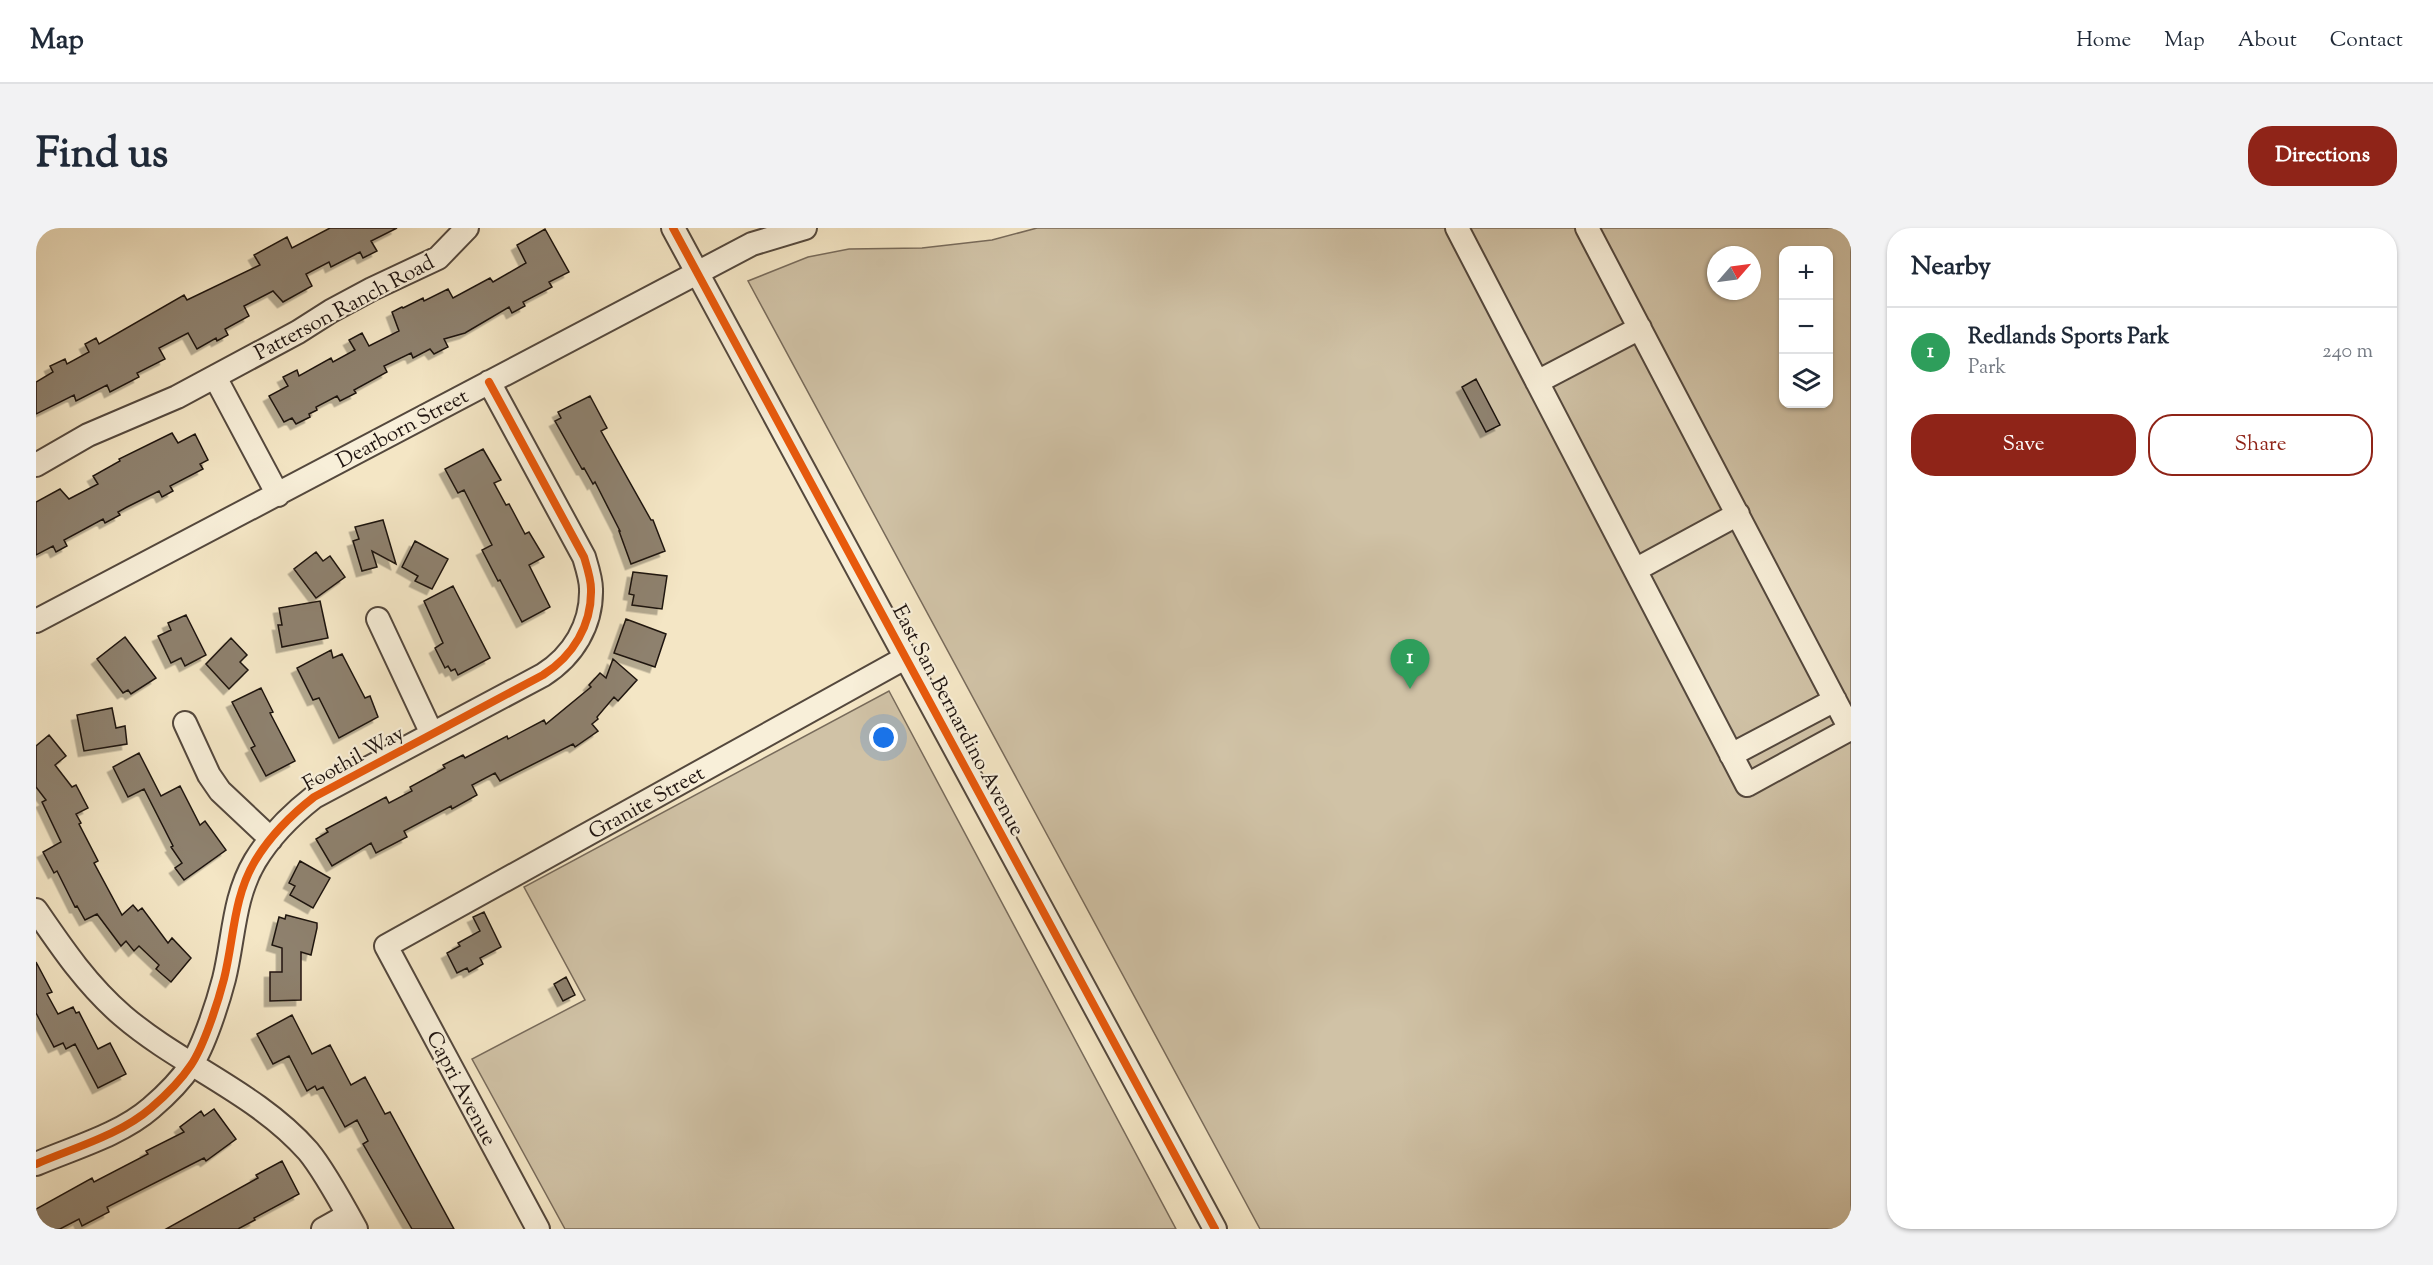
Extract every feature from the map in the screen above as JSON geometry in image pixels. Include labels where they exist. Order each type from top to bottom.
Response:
[{"type":"street","name":"Patterson Ranch Road","points":[[36,465],[88,435],[177,397],[298,332],[362,294],[438,258],[467,228]]},
{"type":"street","name":"East San Bernardino Avenue","points":[[673,228],[1215,1229]]},
{"type":"street","name":"Dearborn Street","points":[[36,621],[752,244],[805,228]]},
{"type":"street","points":[[1457,228],[1747,785],[1850,729],[1587,228]]},
{"type":"street","points":[[1538,382],[1640,328]]},
{"type":"street","points":[[215,376],[278,495]]},
{"type":"street","name":"Foothil Way","points":[[36,1164],[109,1133],[141,1116],[192,1064],[209,1024],[224,979],[233,922],[241,893],[255,861],[293,814],[314,797],[519,690],[557,666],[580,638],[589,615],[591,588],[584,557],[489,382]]},
{"type":"street","points":[[1635,570],[1738,514]]},
{"type":"street","points":[[378,619],[432,734]]},
{"type":"street","name":"Granite Street","points":[[386,946],[905,658]]},
{"type":"street","points":[[1731,755],[1835,700]]},
{"type":"street","points":[[184,723],[209,775],[220,791],[271,839]]},
{"type":"street","points":[[36,910],[70,961],[96,991],[149,1036],[270,1116],[308,1152],[352,1222],[323,1229]]},
{"type":"street","name":"Capri Avenue","points":[[386,946],[538,1229]]},
{"type":"shaded area","points":[[1037,228],[1851,228],[1851,1229],[1260,1229],[748,281],[808,257],[849,249],[922,248],[992,240]]},
{"type":"shaded area","points":[[889,691],[1176,1229],[565,1229],[472,1059],[585,1000],[524,887]]},
{"type":"building","points":[[330,228],[397,228],[371,241],[377,251],[363,258],[360,252],[331,267],[329,262],[306,274],[312,286],[283,302],[273,291],[244,306],[249,316],[225,329],[228,335],[217,341],[216,338],[197,349],[188,333],[159,348],[165,359],[137,373],[139,377],[110,392],[107,385],[76,401],[74,395],[36,414],[36,382],[53,372],[50,366],[65,359],[67,364],[89,352],[85,344],[96,338],[99,344],[184,295],[187,300],[260,265],[254,255],[287,237],[292,248]]},
{"type":"building","points":[[545,229],[569,272],[549,282],[552,287],[523,302],[525,306],[512,313],[509,307],[465,333],[444,339],[448,347],[434,354],[430,349],[413,358],[411,353],[384,366],[387,372],[354,390],[356,393],[340,401],[337,396],[316,407],[317,410],[309,414],[310,417],[296,424],[292,418],[284,422],[269,396],[288,386],[283,377],[297,370],[299,376],[331,358],[333,362],[355,350],[349,340],[362,333],[369,346],[399,331],[392,312],[402,307],[423,298],[424,301],[448,289],[453,298],[490,278],[493,282],[526,263],[517,245]]},
{"type":"building","points":[[1476,379],[1500,425],[1486,432],[1462,387]]},
{"type":"building","points":[[590,396],[607,428],[601,431],[653,520],[665,551],[631,564],[620,531],[595,482],[593,484],[584,468],[582,469],[555,421],[561,418],[558,412]]},
{"type":"building","points":[[172,433],[178,443],[195,434],[208,460],[200,464],[203,469],[170,486],[173,491],[162,497],[159,491],[118,512],[120,515],[105,523],[103,519],[64,540],[67,546],[56,552],[53,546],[36,555],[36,502],[60,489],[69,499],[98,484],[93,476],[120,461],[119,459]]},
{"type":"building","points":[[483,449],[501,480],[494,483],[506,505],[509,504],[525,534],[529,532],[544,557],[529,565],[550,607],[522,622],[482,550],[492,545],[464,490],[458,493],[445,469]]},
{"type":"building","points":[[383,520],[396,564],[372,551],[377,567],[362,571],[353,541],[359,539],[355,527]]},
{"type":"building","points":[[415,541],[448,559],[432,589],[415,581],[418,576],[402,567]]},
{"type":"building","points":[[316,552],[323,561],[330,556],[345,577],[316,598],[294,569]]},
{"type":"building","points":[[633,572],[667,576],[662,609],[632,605],[634,595],[629,594]]},
{"type":"building","points":[[453,586],[490,658],[458,675],[455,669],[451,671],[448,666],[445,668],[435,648],[443,643],[424,601]]},
{"type":"building","points":[[320,601],[328,638],[282,647],[278,625],[282,625],[279,608]]},
{"type":"building","points":[[186,615],[206,655],[185,666],[181,658],[171,663],[158,636],[171,630],[168,623]]},
{"type":"building","points":[[626,619],[666,634],[655,667],[614,653]]},
{"type":"building","points":[[125,637],[156,678],[131,694],[128,690],[123,693],[97,659]]},
{"type":"building","points":[[231,638],[247,655],[240,662],[248,670],[229,689],[206,664]]},
{"type":"building","points":[[331,650],[333,658],[342,654],[365,698],[370,696],[378,717],[339,738],[319,698],[313,700],[297,668]]},
{"type":"building","points":[[613,659],[637,680],[618,701],[614,697],[597,717],[598,719],[592,724],[598,731],[575,747],[573,744],[500,781],[495,773],[472,785],[477,795],[404,831],[407,837],[376,853],[371,843],[332,866],[316,839],[328,832],[326,829],[386,797],[389,803],[412,791],[410,787],[445,768],[443,765],[463,755],[465,758],[544,720],[546,724],[591,687],[589,685],[600,673],[606,678]]},
{"type":"building","points":[[261,688],[273,712],[270,713],[295,761],[266,776],[251,748],[255,746],[232,702]]},
{"type":"building","points":[[112,708],[116,728],[125,726],[127,744],[84,751],[77,715]]},
{"type":"building","points":[[49,735],[66,756],[55,765],[72,787],[76,785],[88,808],[76,814],[81,823],[79,824],[98,861],[94,863],[122,915],[133,905],[138,911],[142,908],[168,943],[172,938],[191,958],[171,982],[156,969],[159,965],[139,946],[134,951],[126,941],[121,946],[97,914],[85,920],[77,906],[75,907],[57,871],[54,873],[43,852],[61,842],[42,802],[46,800],[36,787],[36,746]]},
{"type":"building","points":[[139,753],[161,796],[180,786],[200,825],[205,821],[226,850],[184,880],[175,868],[182,863],[171,847],[173,846],[144,789],[128,797],[113,767]]},
{"type":"building","points":[[300,861],[330,878],[313,908],[290,895],[295,886],[289,883]]},
{"type":"building","points":[[484,912],[501,947],[480,958],[483,964],[469,972],[467,968],[457,973],[447,953],[460,946],[458,943],[480,931],[473,917]]},
{"type":"building","points":[[286,915],[317,923],[317,928],[311,955],[301,952],[301,1000],[270,1001],[270,972],[282,972],[282,948],[272,945],[279,917],[285,919]]},
{"type":"building","points":[[36,962],[52,992],[47,994],[58,1014],[73,1007],[76,1013],[79,1012],[98,1049],[110,1043],[126,1074],[98,1088],[75,1044],[66,1049],[63,1043],[54,1047],[36,1013]]},
{"type":"building","points":[[566,977],[575,995],[563,1001],[554,984]]},
{"type":"building","points":[[292,1015],[312,1054],[330,1045],[351,1085],[365,1077],[385,1114],[390,1112],[454,1229],[412,1229],[363,1144],[368,1141],[357,1120],[345,1127],[323,1087],[317,1090],[315,1086],[307,1091],[289,1056],[273,1064],[257,1034]]},
{"type":"building","points":[[214,1109],[236,1139],[206,1161],[204,1158],[107,1207],[109,1212],[82,1226],[79,1219],[60,1229],[39,1229],[36,1224],[36,1209],[92,1178],[94,1182],[148,1154],[146,1151],[184,1132],[180,1127],[201,1111],[204,1116]]},
{"type":"building","points":[[282,1161],[299,1194],[254,1218],[255,1220],[238,1229],[166,1229],[258,1178],[256,1175]]},
{"type":"cycle path","points":[[673,228],[1215,1229]]},
{"type":"cycle path","points":[[36,1164],[96,1140],[139,1118],[173,1088],[187,1071],[201,1047],[218,999],[242,889],[255,861],[267,843],[289,819],[314,797],[543,675],[563,659],[579,638],[588,615],[591,589],[584,557],[489,382]]},
{"type":"place","name":"Redlands Sports Park","points":[[1410,689]]}]
